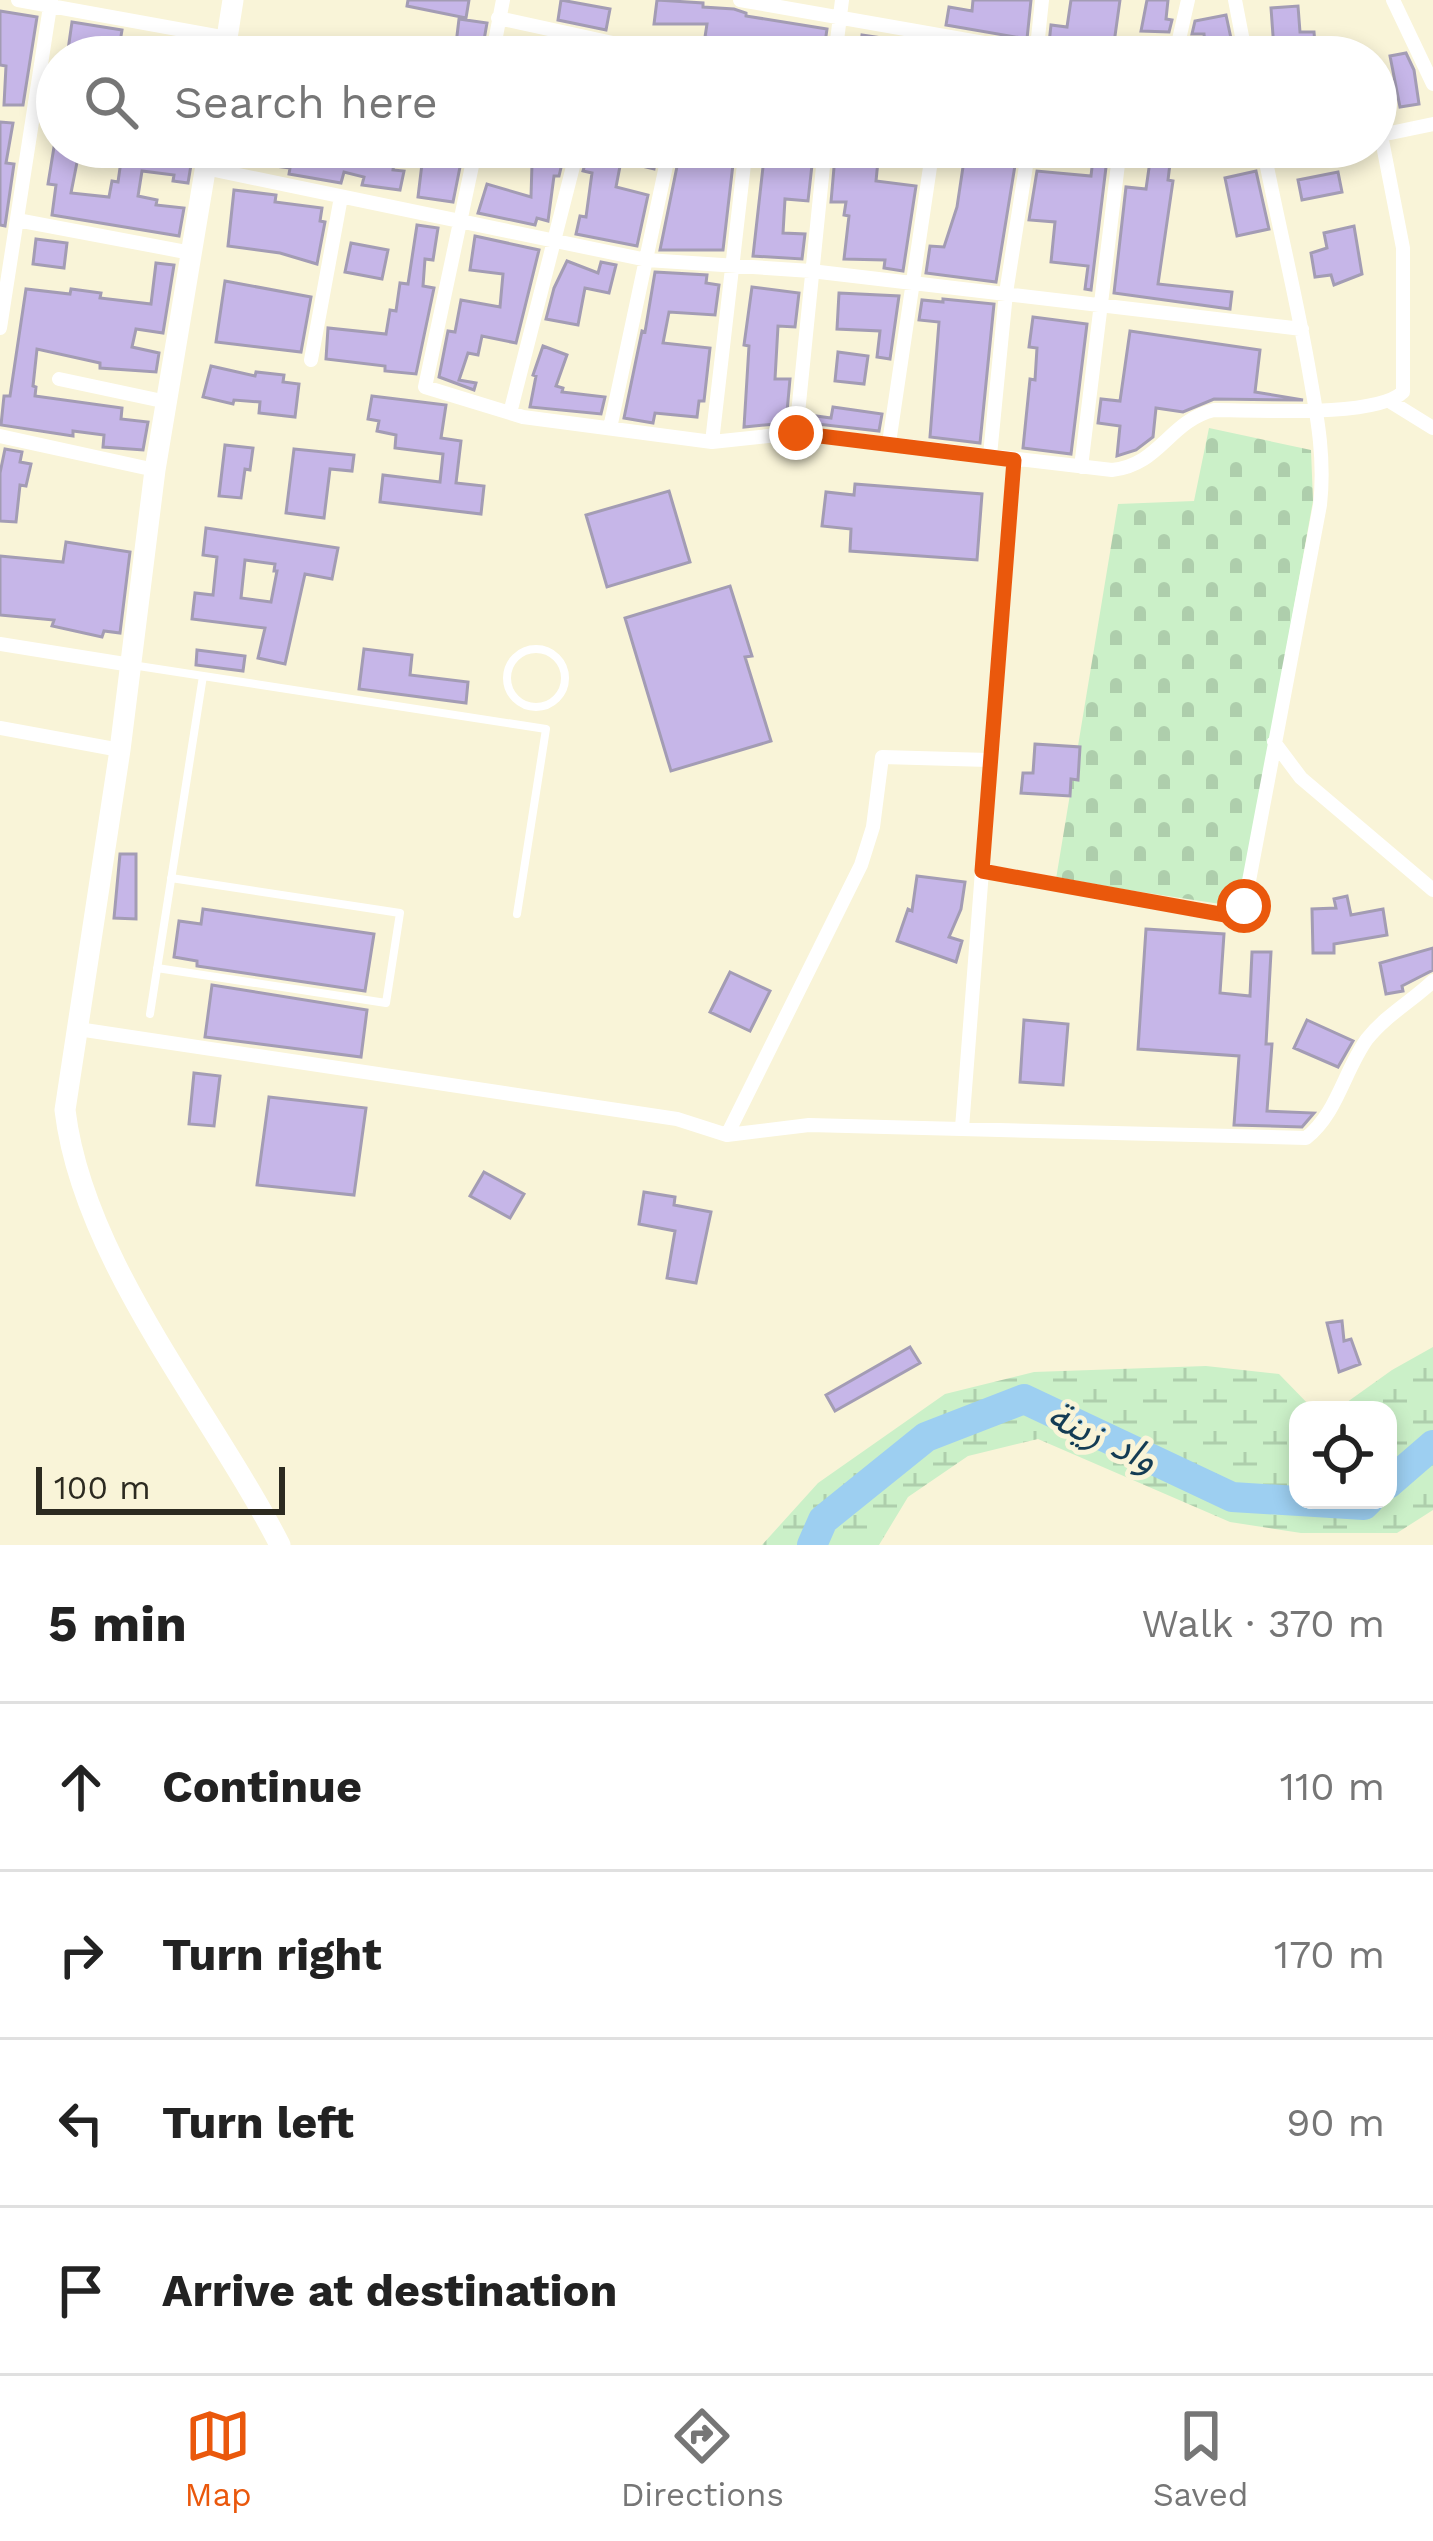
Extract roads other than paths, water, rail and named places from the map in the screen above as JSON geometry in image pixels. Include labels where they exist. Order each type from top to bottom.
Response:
[{"type":"street","points":[[18,0],[51,3],[179,36]]},
{"type":"street","points":[[227,36],[233,0]]},
{"type":"street","points":[[495,36],[503,0]]},
{"type":"street","points":[[740,0],[938,36]]},
{"type":"street","points":[[837,36],[842,0]]},
{"type":"street","points":[[1038,36],[1042,0]]},
{"type":"street","points":[[1180,36],[1188,0]]},
{"type":"street","points":[[1235,0],[1242,36]]},
{"type":"street","points":[[1391,1],[1433,84]]},
{"type":"street","points":[[46,36],[51,3]]},
{"type":"street","points":[[498,18],[559,36]]},
{"type":"street","points":[[0,328],[36,99]]},
{"type":"street","points":[[1397,131],[1433,124]]},
{"type":"street","points":[[205,168],[155,470],[120,750],[64,1110],[69,1151],[117,1266],[280,1545]]},
{"type":"street","points":[[241,168],[341,197],[647,260],[811,271],[1302,329]]},
{"type":"street","points":[[472,168],[425,387],[510,413],[712,442],[796,433],[1082,467],[1136,467],[1181,425],[1214,410],[1316,411],[1391,402],[1405,388],[1404,262],[1385,168]]},
{"type":"street","points":[[510,413],[573,168]]},
{"type":"street","points":[[610,428],[666,168]]},
{"type":"street","points":[[712,442],[744,168]]},
{"type":"street","points":[[796,433],[823,168]]},
{"type":"street","points":[[889,443],[930,168]]},
{"type":"street","points":[[990,455],[1006,293],[1026,168]]},
{"type":"street","points":[[1082,467],[1117,168]]},
{"type":"street","points":[[982,871],[1242,918],[1320,506],[1323,447],[1267,168]]},
{"type":"street","points":[[311,360],[341,197]]},
{"type":"street","points":[[17,220],[191,253]]},
{"type":"street","points":[[59,379],[166,402]]},
{"type":"street","points":[[1391,402],[1433,428]]},
{"type":"street","points":[[0,436],[155,470]]},
{"type":"street","points":[[962,1128],[1014,460]]},
{"type":"street","points":[[0,644],[131,665]]},
{"type":"street","points":[[0,728],[120,750]]},
{"type":"street","points":[[1274,742],[1301,778],[1433,890]]},
{"type":"street","points":[[727,1135],[860,865],[874,827],[882,757],[989,760]]},
{"type":"street","points":[[78,1029],[656,1116],[727,1135],[809,1125],[1306,1138],[1325,1121],[1347,1070],[1370,1036],[1433,981]]},
{"type":"lane","points":[[538,648],[555,655],[565,670],[564,689],[552,703],[534,707],[517,700],[507,684],[508,666],[520,652],[538,648]]},
{"type":"lane","points":[[131,665],[546,729],[518,914]]},
{"type":"lane","points":[[150,1013],[202,676]]},
{"type":"lane","points":[[530,727],[534,707]]},
{"type":"lane","points":[[158,968],[386,1003],[397,936],[400,913],[171,878]]},
{"type":"waterway","name":"واد زينة","points":[[812,1545],[823,1520],[926,1437],[1024,1399],[1232,1497],[1289,1500]]},
{"type":"waterway","name":"واد زينة","points":[[1397,1476],[1433,1445]]}]
